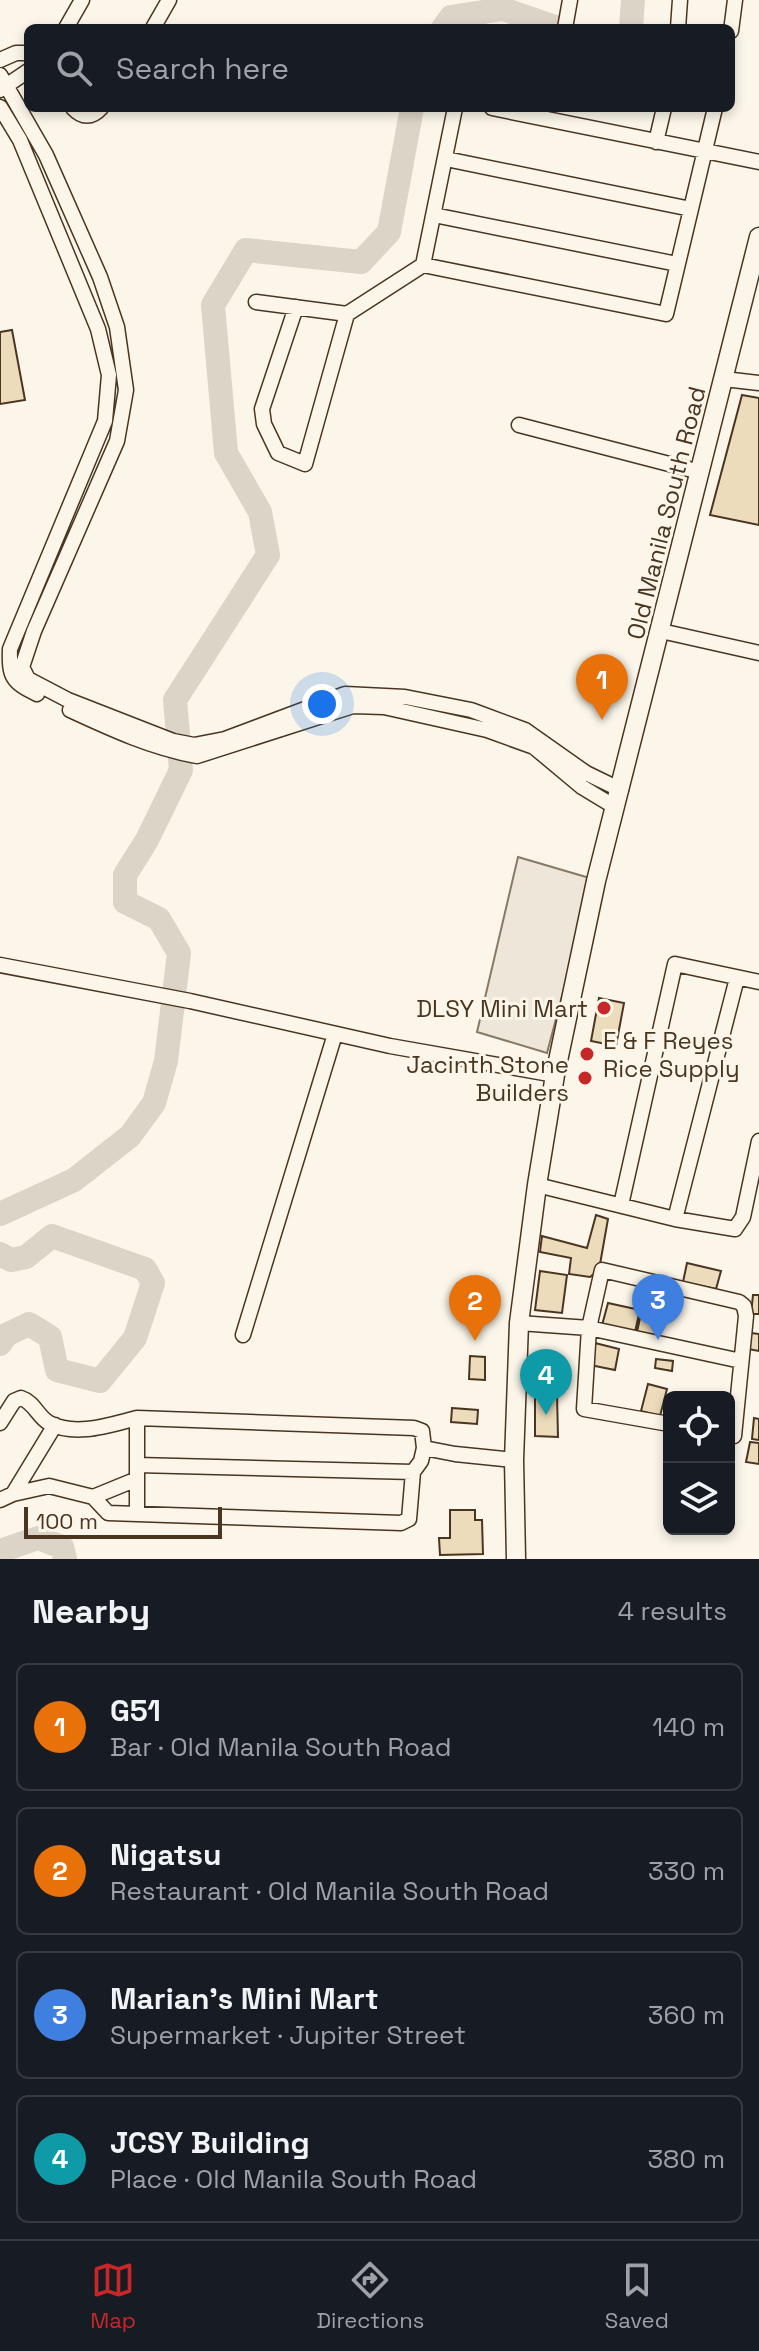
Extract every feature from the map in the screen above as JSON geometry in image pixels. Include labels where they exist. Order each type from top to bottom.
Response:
[{"type":"main road","name":"Old Manila South Road","points":[[516,1559],[514,1460],[519,1323],[555,1075],[596,881],[759,237]]},
{"type":"street","points":[[68,24],[82,0]]},
{"type":"street","points":[[678,24],[680,0]]},
{"type":"street","points":[[732,24],[735,0]]},
{"type":"street","points":[[565,1],[566,24]]},
{"type":"street","points":[[155,24],[164,2]]},
{"type":"street","points":[[0,60],[24,53]]},
{"type":"street","points":[[24,73],[2,84],[46,155],[107,296],[117,327],[126,390],[117,441],[75,533],[22,667],[28,679],[68,700],[174,746]]},
{"type":"street","points":[[0,107],[20,140],[98,329],[109,375],[105,421],[10,649],[9,669],[17,685],[111,729],[195,750],[345,694],[405,697],[471,710],[525,730],[618,799]]},
{"type":"street","points":[[423,265],[454,112]]},
{"type":"street","points":[[656,142],[663,112]]},
{"type":"street","points":[[256,302],[347,314],[423,265],[666,314],[714,112]]},
{"type":"street","points":[[549,114],[656,142],[759,162]]},
{"type":"street","points":[[446,159],[691,209]]},
{"type":"street","points":[[434,215],[677,264]]},
{"type":"street","points":[[87,302],[107,296]]},
{"type":"street","points":[[296,307],[262,409],[264,424],[278,453],[305,464],[347,314]]},
{"type":"street","points":[[724,379],[759,383]]},
{"type":"street","points":[[519,425],[700,472]]},
{"type":"street","points":[[61,525],[75,533]]},
{"type":"street","points":[[661,631],[759,653]]},
{"type":"street","points":[[621,1205],[675,964],[759,982]]},
{"type":"street","points":[[0,965],[190,1001],[335,1034],[555,1075]]},
{"type":"street","points":[[675,1219],[737,978]]},
{"type":"street","points":[[243,1335],[335,1034]]},
{"type":"street","points":[[537,1185],[675,1219],[735,1229],[743,1217],[759,1141]]},
{"type":"street","points":[[663,1423],[584,1409],[589,1328],[602,1270],[739,1302],[744,1306],[746,1316],[735,1425]]},
{"type":"street","points":[[519,1323],[589,1328],[741,1361]]},
{"type":"street","points":[[0,1423],[14,1401],[21,1398],[27,1400],[47,1422],[71,1430],[101,1427],[137,1418],[414,1428],[422,1431],[424,1448],[421,1461],[413,1472],[409,1519],[401,1523],[108,1513],[93,1497],[49,1486],[6,1497]]},
{"type":"street","points":[[137,1418],[137,1513]]},
{"type":"street","points":[[6,1497],[55,1425]]},
{"type":"street","points":[[424,1448],[514,1460]]},
{"type":"street","points":[[93,1497],[137,1472],[413,1472]]},
{"type":"shaded area","points":[[518,857],[593,879],[547,1053],[477,1032]]},
{"type":"building","points":[[12,330],[25,400],[0,404],[0,332]]},
{"type":"building","points":[[742,395],[759,398],[759,525],[710,515]]},
{"type":"building","points":[[599,998],[624,1003],[616,1046],[591,1041]]},
{"type":"building","points":[[596,1215],[608,1219],[599,1270],[590,1277],[569,1274],[571,1258],[540,1252],[542,1236],[587,1248]]},
{"type":"building","points":[[687,1263],[721,1271],[716,1289],[683,1282]]},
{"type":"building","points":[[540,1271],[567,1275],[562,1313],[535,1310]]},
{"type":"building","points":[[753,1295],[759,1295],[759,1314],[751,1314]]},
{"type":"building","points":[[608,1303],[640,1310],[634,1336],[601,1329]]},
{"type":"building","points":[[642,1308],[661,1313],[654,1341],[636,1337]]},
{"type":"building","points":[[751,1333],[759,1334],[759,1351],[748,1349]]},
{"type":"building","points":[[595,1343],[619,1349],[615,1370],[590,1365]]},
{"type":"building","points":[[470,1356],[485,1357],[485,1380],[469,1379]]},
{"type":"building","points":[[656,1359],[673,1361],[672,1371],[655,1368]]},
{"type":"building","points":[[648,1384],[667,1389],[663,1391],[660,1416],[641,1411]]},
{"type":"building","points":[[535,1394],[557,1394],[558,1437],[535,1436]]},
{"type":"building","points":[[452,1408],[478,1410],[477,1424],[451,1422]]},
{"type":"building","points":[[754,1418],[759,1419],[759,1440],[752,1439]]},
{"type":"building","points":[[750,1442],[759,1443],[759,1464],[746,1462]]},
{"type":"building","points":[[450,1510],[475,1510],[475,1520],[482,1520],[483,1554],[440,1555],[439,1538],[450,1538]]},
{"type":"waterway","points":[[631,24],[633,0]]},
{"type":"waterway","points":[[446,24],[451,17],[503,9],[546,24]]},
{"type":"waterway","points":[[0,1214],[74,1180],[130,1136],[154,1103],[166,1061],[179,953],[159,919],[125,902],[125,875],[147,840],[181,770],[175,700],[268,555],[260,512],[226,453],[213,305],[246,250],[361,262],[389,232],[411,112]]},
{"type":"waterway","points":[[0,1254],[11,1260],[26,1257],[52,1236],[145,1269],[153,1283],[135,1338],[100,1381],[57,1370],[50,1337],[29,1324],[6,1335],[0,1344]]},
{"type":"waterway","points":[[0,1551],[38,1538],[62,1547],[65,1559]]},
{"type":"place","name":"G51","points":[[602,720]]},
{"type":"place","name":"DLSY Mini Mart","points":[[604,1008]]},
{"type":"place","name":"E & F Reyes Rice Supply","points":[[587,1054]]},
{"type":"place","name":"Jacinth Stone Builders","points":[[585,1078]]},
{"type":"place","name":"Marian's Mini Mart","points":[[658,1340]]},
{"type":"place","name":"Nigatsu","points":[[475,1341]]},
{"type":"place","name":"JCSY Building","points":[[546,1415]]}]
